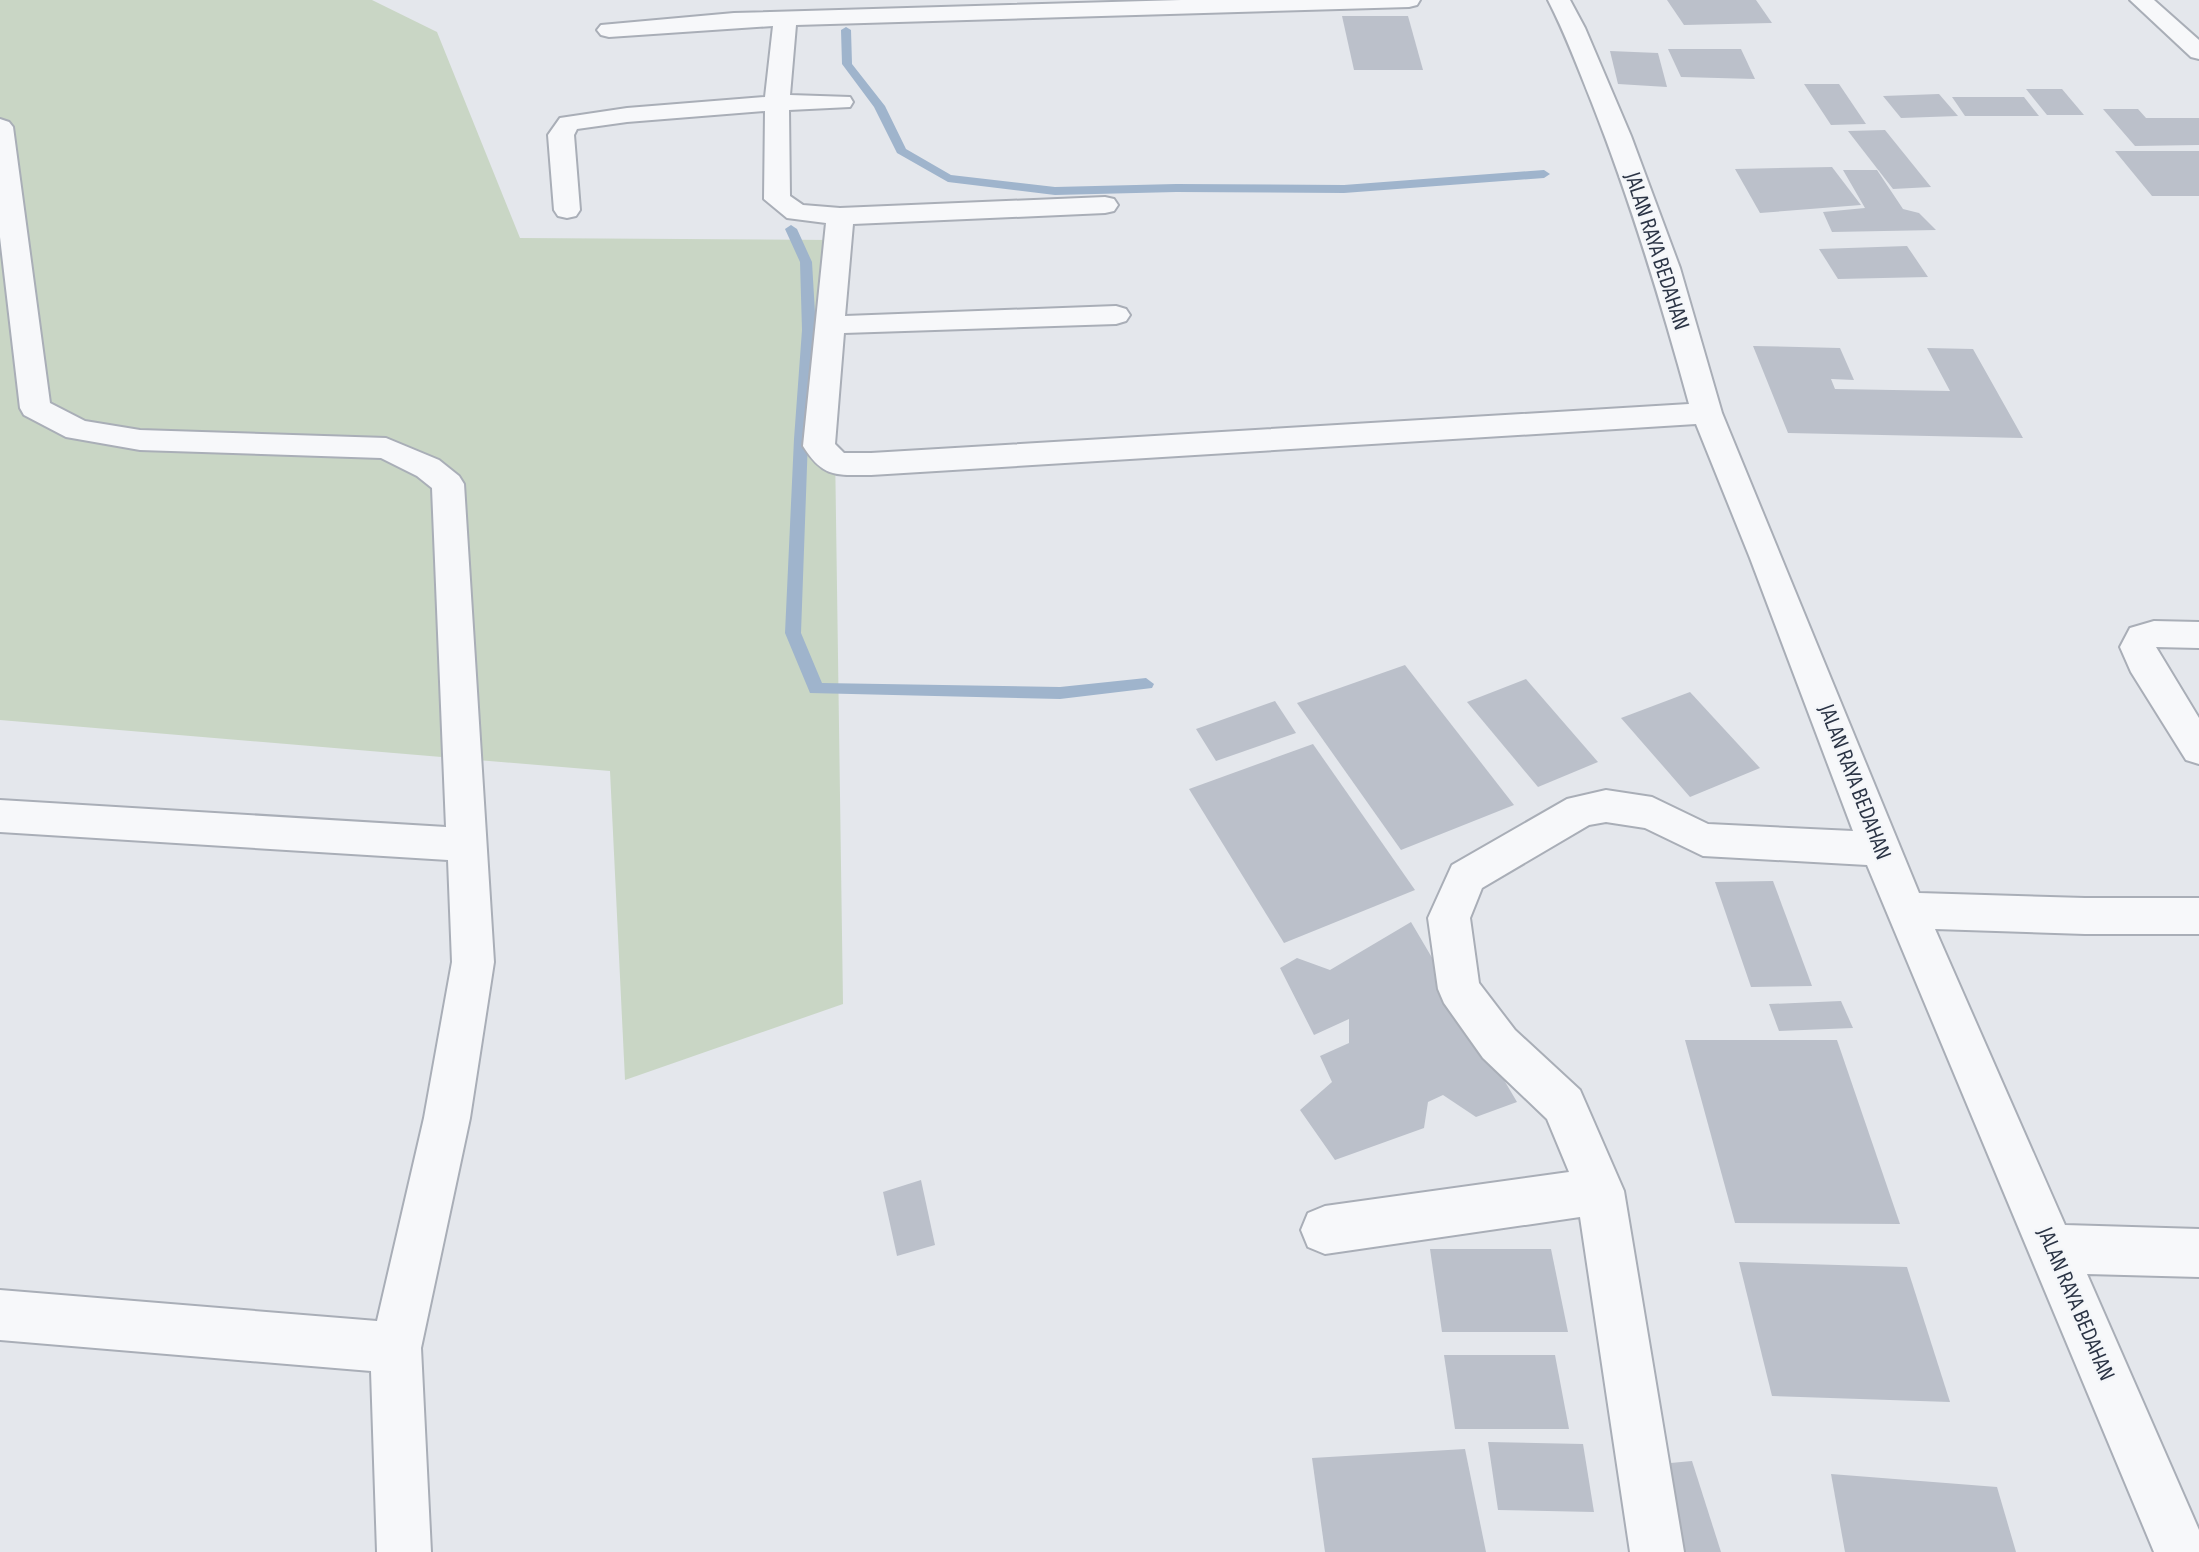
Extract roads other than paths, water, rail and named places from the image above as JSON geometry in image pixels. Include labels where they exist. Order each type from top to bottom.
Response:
[{"type":"street","points":[[714,0],[734,20]]},
{"type":"street","points":[[609,30],[944,7],[1409,0]]},
{"type":"street","name":"JALAN RAYA BEDAHAN","points":[[1559,0],[1574,28],[1618,136],[1661,256],[1707,413],[1767,558],[1880,849],[2181,1552]]},
{"type":"street","points":[[2141,0],[2199,52]]},
{"type":"street","points":[[2159,0],[2196,31]]},
{"type":"street","points":[[785,19],[777,103],[777,198],[796,212],[840,216],[1105,205]]},
{"type":"street","points":[[567,210],[561,135],[569,123],[596,117],[777,103],[841,102]]},
{"type":"street","points":[[0,127],[35,408],[77,430],[140,440],[386,448],[428,468],[448,484],[473,962],[447,1118],[396,1348],[404,1552]]},
{"type":"street","points":[[840,216],[819,446],[835,464],[871,464],[1707,413]]},
{"type":"street","points":[[830,325],[1116,315]]},
{"type":"street","points":[[2199,635],[2143,636],[2138,647],[2144,663],[2199,749]]},
{"type":"street","points":[[1657,1552],[1600,1191],[1564,1105],[1499,1044],[1459,989],[1449,918],[1466,877],[1581,810],[1606,806],[1651,813],[1703,840],[1880,849]]},
{"type":"street","points":[[0,816],[465,845]]},
{"type":"street","points":[[1905,910],[2085,916],[2199,916]]},
{"type":"street","points":[[1325,1230],[1600,1191]]},
{"type":"street","points":[[2053,1249],[2199,1253]]},
{"type":"street","points":[[0,1315],[396,1348]]},
{"type":"waterway","points":[[846,30],[847,64],[879,106],[901,151],[948,178],[1055,191],[1176,188],[1344,189],[1544,174]]},
{"type":"waterway","points":[[791,229],[806,262],[809,330],[801,439],[793,633],[816,689],[1060,693],[1146,684]]}]
